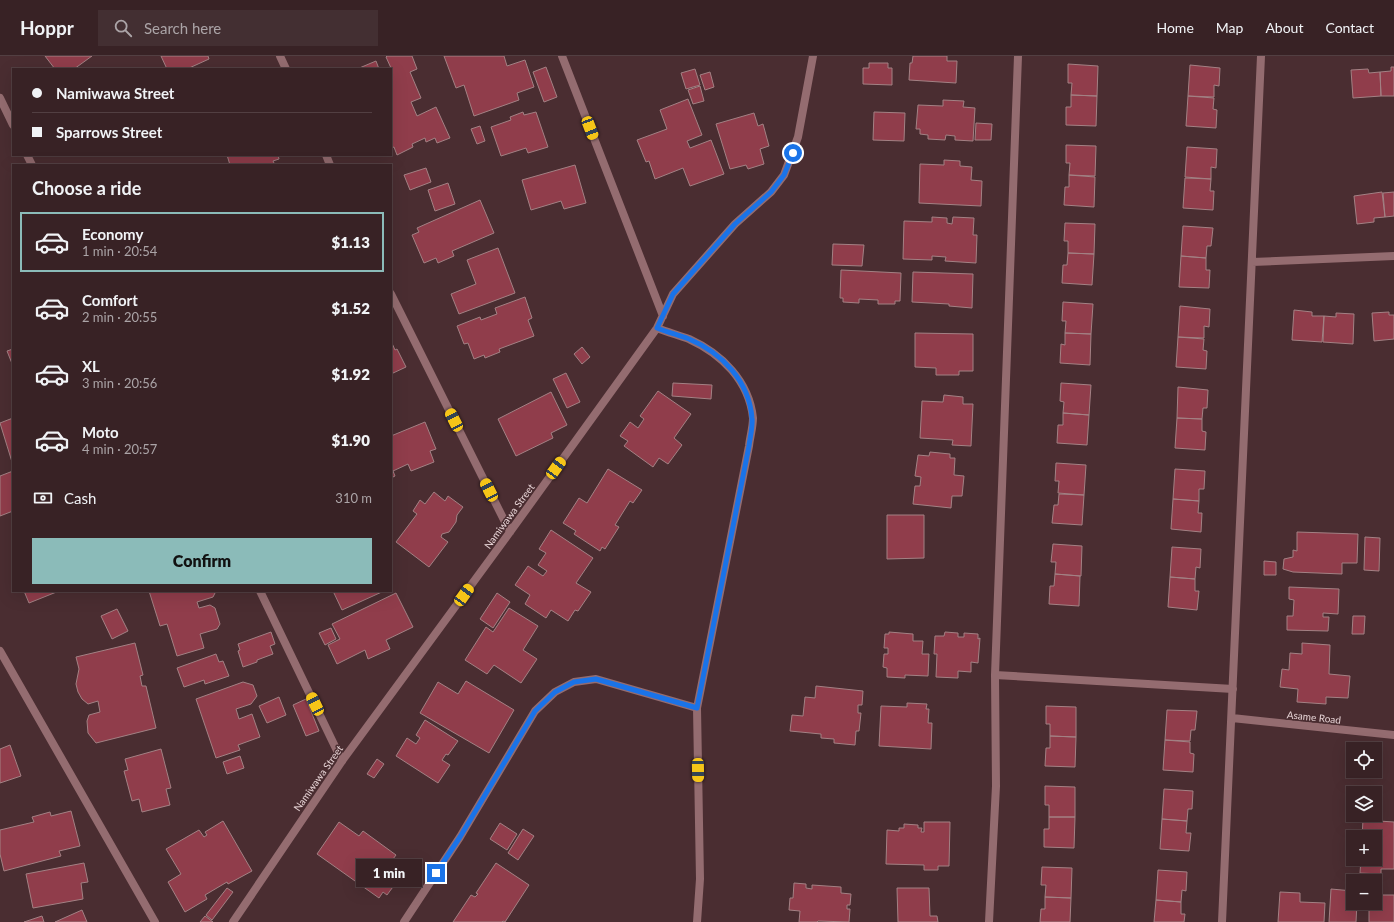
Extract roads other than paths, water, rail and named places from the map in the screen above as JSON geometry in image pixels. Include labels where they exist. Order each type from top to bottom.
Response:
[{"type":"street","points":[[280,56],[286,68]]},
{"type":"street","points":[[562,56],[663,316]]},
{"type":"street","name":"Namiwawa Street","points":[[233,922],[342,761],[657,328],[673,294],[735,224],[771,192],[784,175],[798,137],[813,56]]},
{"type":"street","points":[[990,922],[996,786],[995,675],[1018,56]]},
{"type":"street","points":[[1222,922],[1261,56]]},
{"type":"street","points":[[0,98],[12,123]]},
{"type":"street","points":[[1252,262],[1394,256]]},
{"type":"street","points":[[392,296],[510,532]]},
{"type":"street","points":[[657,328],[690,340],[720,358],[732,369],[741,382],[749,400],[753,420],[697,708],[700,879],[697,922]]},
{"type":"street","points":[[260,592],[342,761]]},
{"type":"street","points":[[0,651],[155,922]]},
{"type":"street","points":[[995,675],[1233,689]]},
{"type":"street","points":[[404,922],[460,837],[535,711],[555,692],[574,682],[596,679],[697,708]]},
{"type":"street","name":"Asame Road","points":[[1232,718],[1394,735]]}]
